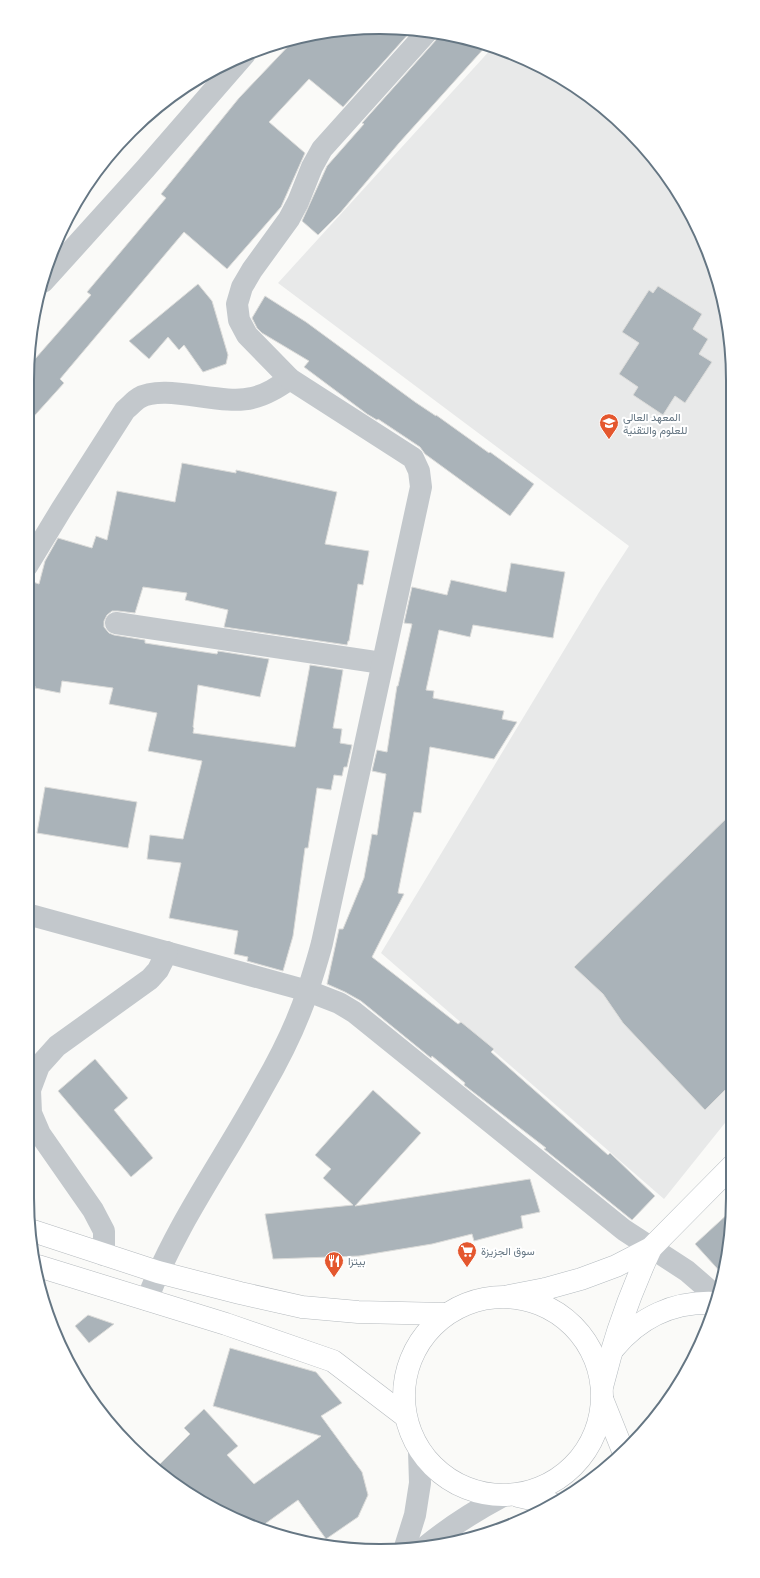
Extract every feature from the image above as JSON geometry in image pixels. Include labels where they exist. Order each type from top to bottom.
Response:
[{"type":"main road","points":[[544,1502],[508,1496],[477,1493],[454,1484],[434,1469],[419,1451],[410,1434],[405,1416],[403,1390],[408,1364],[420,1341],[446,1314],[459,1307],[484,1298],[509,1296],[545,1289],[581,1279],[616,1266],[651,1248],[726,1172]]},
{"type":"main road","points":[[36,1232],[158,1272],[240,1294],[302,1307],[358,1312],[446,1314]]},
{"type":"main road","points":[[508,1496],[538,1490],[559,1479],[576,1464],[590,1444],[599,1422],[602,1394],[611,1352],[634,1283],[651,1248]]},
{"type":"main road","points":[[41,1267],[234,1327],[333,1362],[405,1416]]},
{"type":"main road","points":[[509,1296],[532,1301],[553,1310],[572,1324],[587,1343],[597,1364],[602,1394],[622,1446]]},
{"type":"main road","points":[[611,1352],[635,1326],[650,1317],[684,1304],[710,1303]]},
{"type":"street","points":[[147,1300],[158,1272],[176,1236],[263,1089],[290,1036],[308,991],[322,943],[421,487],[419,471],[413,458],[290,379],[247,335],[239,320],[237,304],[242,287],[252,270],[289,219],[322,149],[423,37]]},
{"type":"street","points":[[51,273],[145,169],[234,67]]},
{"type":"street","points":[[34,554],[125,410],[140,398],[155,393],[227,400],[251,399],[271,391],[290,379]]},
{"type":"street","points":[[116,623],[382,662]]},
{"type":"street","points":[[34,916],[308,991],[339,1003],[354,1012],[618,1225],[687,1271],[712,1294]]},
{"type":"street","points":[[34,1079],[39,1066],[57,1046],[150,978],[158,970],[167,952]]},
{"type":"street","points":[[34,1118],[40,1134],[93,1210],[104,1231],[104,1255]]},
{"type":"street","points":[[406,1543],[415,1515],[420,1483],[419,1451]]},
{"type":"street","points":[[435,1539],[472,1513],[508,1496]]},
{"type":"shaded area","points":[[489,51],[512,60],[553,80],[591,105],[625,135],[655,169],[668,188],[680,207],[700,248],[708,269],[719,312],[723,335],[726,380],[726,1122],[664,1199],[381,953],[601,589],[629,546],[278,283]]},
{"type":"building","points":[[380,34],[407,35],[343,107],[309,79],[269,122],[305,153],[281,207],[227,269],[184,232],[60,379],[64,383],[34,416],[35,359],[91,295],[87,292],[166,198],[161,194],[239,98],[288,47],[335,37]]},
{"type":"building","points":[[436,40],[448,41],[483,50],[399,143],[340,213],[318,235],[302,221],[327,166],[364,124],[362,123]]},
{"type":"building","points":[[198,284],[212,301],[228,355],[226,364],[203,372],[184,345],[179,350],[168,337],[149,359],[129,341]]},
{"type":"building","points":[[658,286],[702,314],[693,329],[708,339],[699,354],[712,362],[685,403],[675,396],[663,415],[633,395],[638,387],[619,374],[639,343],[622,332],[649,290],[653,293]]},
{"type":"building","points":[[265,296],[306,322],[415,402],[436,415],[489,453],[490,452],[534,484],[510,516],[425,454],[420,447],[378,419],[377,420],[367,414],[304,367],[309,361],[262,333],[257,328],[252,318]]},
{"type":"building","points":[[182,463],[236,473],[236,470],[337,492],[325,544],[369,551],[363,585],[358,584],[349,641],[347,645],[224,627],[228,610],[185,600],[187,593],[143,587],[135,613],[112,611],[107,615],[104,621],[104,627],[109,633],[145,640],[145,643],[217,654],[218,651],[269,659],[260,697],[198,685],[193,733],[295,747],[310,665],[343,670],[333,728],[342,729],[340,743],[352,745],[347,767],[344,767],[342,776],[334,775],[331,790],[317,788],[308,848],[305,848],[293,936],[283,971],[247,961],[248,957],[234,954],[238,931],[169,918],[181,863],[147,859],[150,835],[183,839],[202,761],[148,751],[157,713],[109,704],[113,688],[62,681],[60,693],[35,688],[34,686],[34,582],[39,584],[45,561],[58,538],[92,548],[96,536],[107,540],[117,491],[175,502]]},
{"type":"building","points":[[511,563],[565,572],[553,638],[473,625],[470,637],[439,630],[426,690],[434,691],[433,698],[504,711],[502,719],[517,722],[494,759],[430,747],[421,813],[414,812],[398,893],[404,894],[372,957],[458,1024],[461,1022],[494,1049],[491,1052],[608,1155],[610,1153],[655,1196],[632,1220],[544,1149],[546,1148],[464,1085],[465,1083],[432,1056],[431,1058],[361,1001],[327,984],[339,929],[343,929],[364,878],[372,834],[377,835],[386,774],[372,771],[377,750],[387,752],[397,686],[412,624],[404,623],[412,587],[447,595],[451,580],[506,592]]},
{"type":"building","points":[[45,787],[137,802],[128,848],[37,833]]},
{"type":"building","points":[[726,819],[726,1089],[705,1110],[623,1023],[603,994],[574,967]]},
{"type":"building","points":[[95,1059],[128,1098],[114,1110],[153,1158],[131,1177],[58,1091]]},
{"type":"building","points":[[373,1090],[421,1133],[355,1206],[530,1179],[540,1212],[521,1216],[523,1228],[474,1241],[472,1234],[432,1244],[359,1256],[273,1259],[265,1214],[353,1205],[323,1178],[331,1169],[315,1155]]},
{"type":"building","points":[[725,1216],[723,1243],[718,1270],[695,1244]]},
{"type":"building","points":[[88,1315],[114,1324],[89,1343],[75,1326]]},
{"type":"building","points":[[230,1348],[316,1372],[342,1403],[321,1416],[362,1472],[368,1495],[358,1517],[326,1539],[298,1500],[264,1524],[207,1498],[169,1473],[159,1465],[190,1434],[184,1428],[204,1409],[238,1446],[227,1455],[254,1484],[321,1436],[213,1406]]},
{"type":"place","name":"المعهد العالي للعلوم والتقنية","points":[[609,440]]},
{"type":"place","name":"سوق الجزيزة","points":[[467,1268]]},
{"type":"place","name":"بيتزا","points":[[334,1278]]}]
